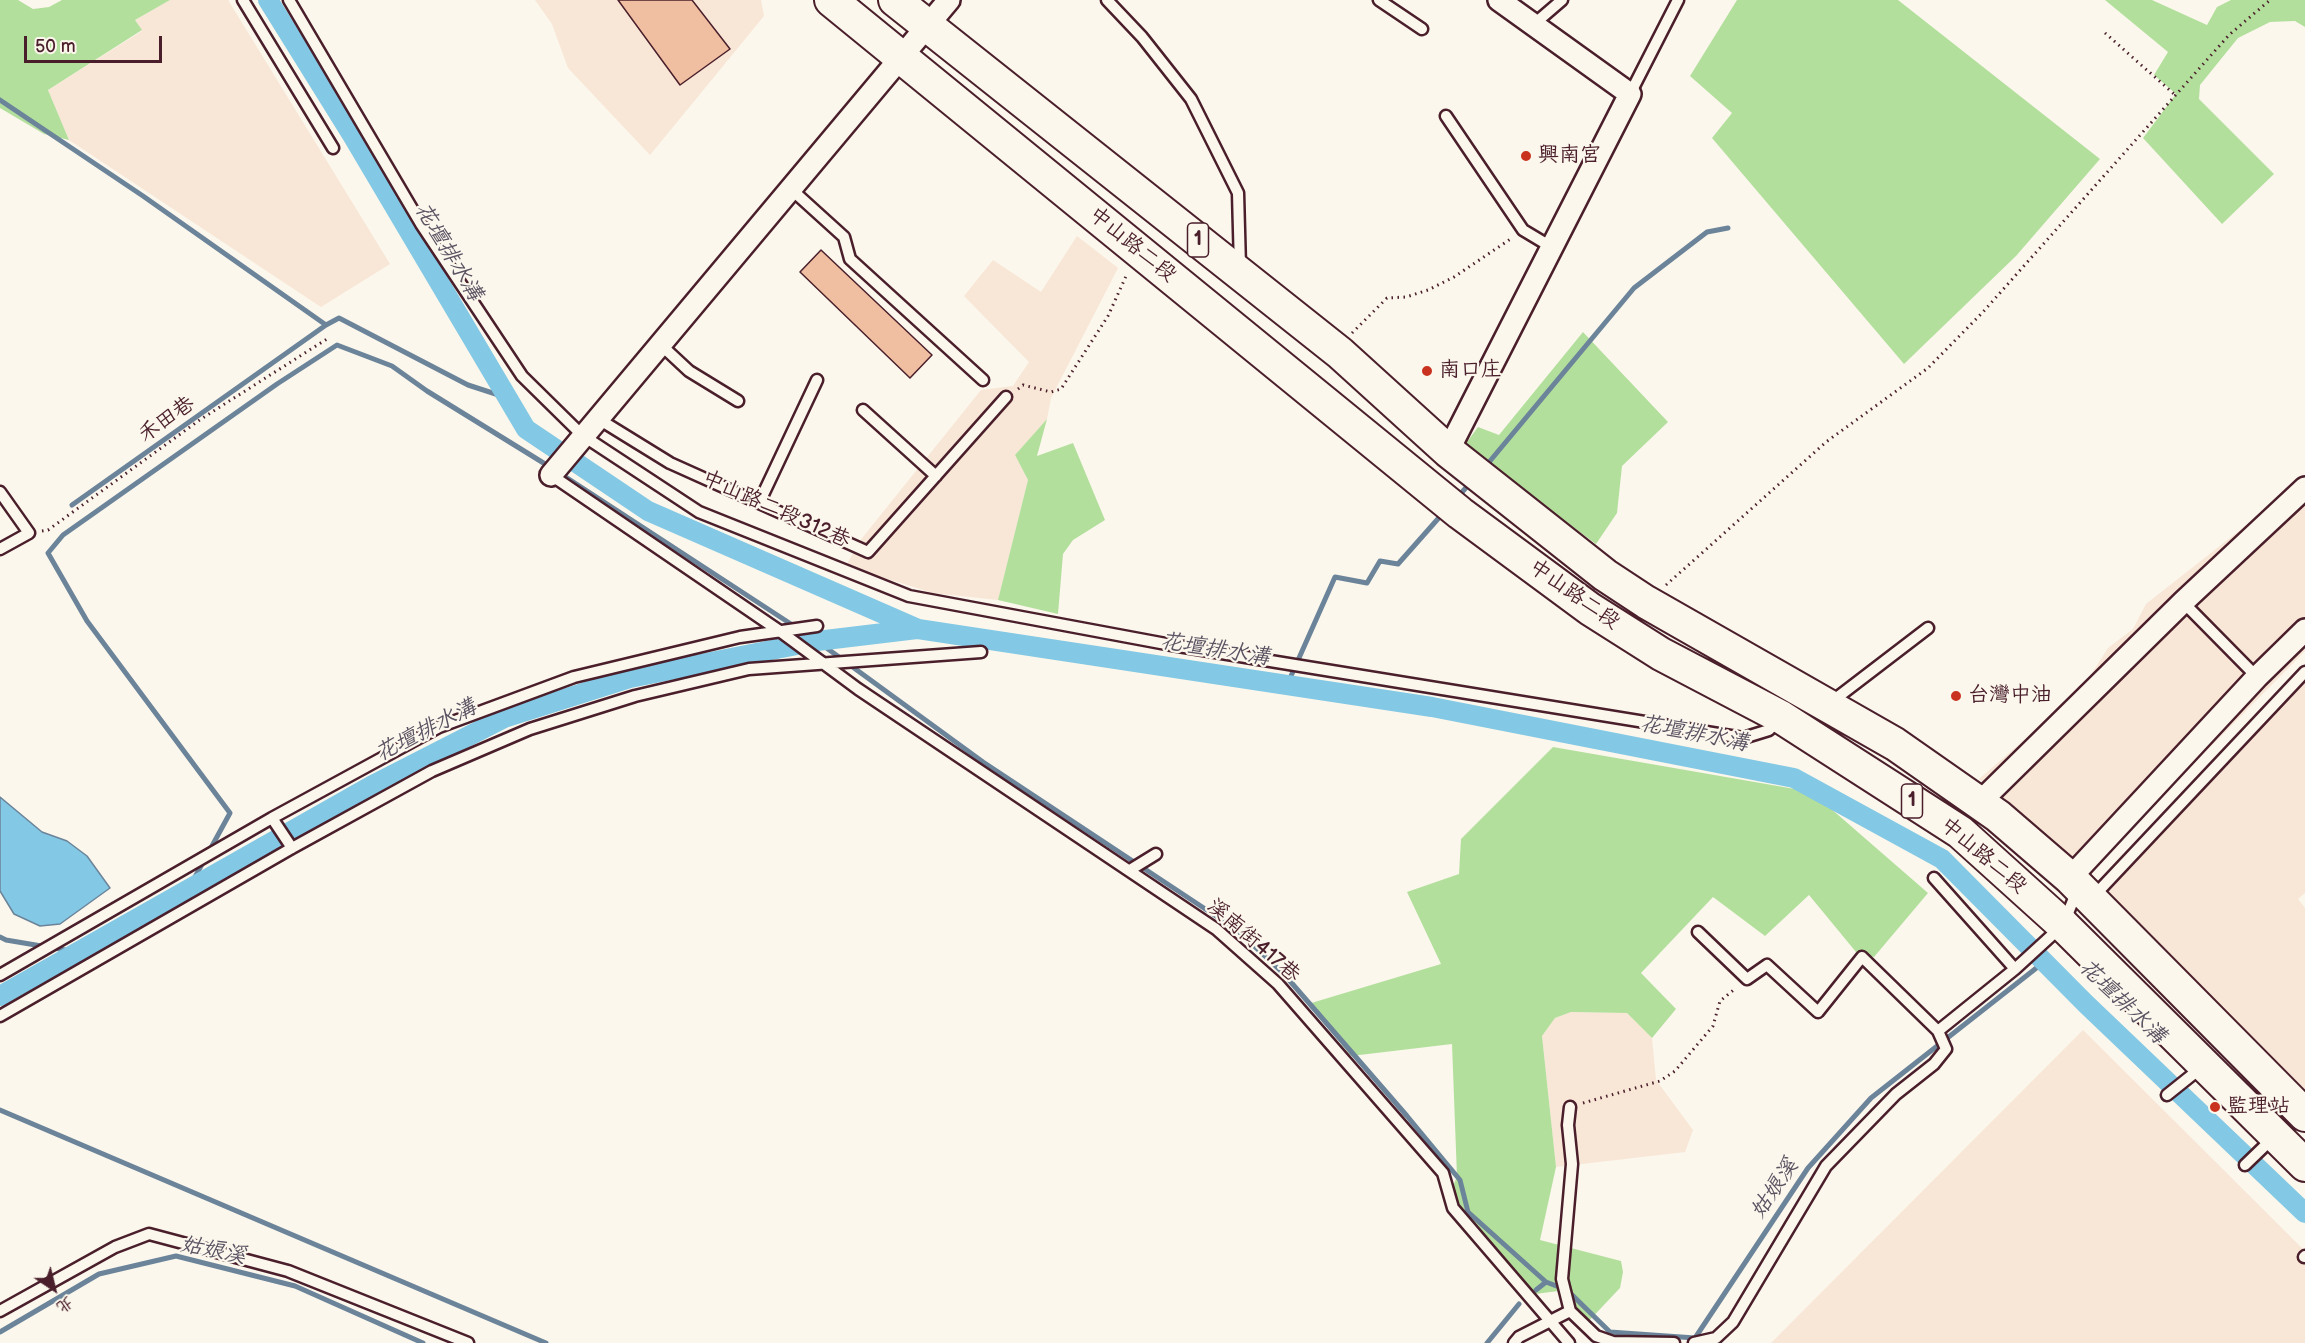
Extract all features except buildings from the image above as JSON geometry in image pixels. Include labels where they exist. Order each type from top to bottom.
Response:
[{"type":"main road","name":"中山路二段","points":[[831,0],[915,42],[1240,273],[1340,353],[1454,456],[1605,575],[1646,602],[1895,744],[1979,803],[2080,888],[2305,1115]]},
{"type":"main road","name":"中山路二段","points":[[895,0],[915,42],[1138,250],[1431,492],[1590,609],[1661,654],[1781,717],[1960,832],[2054,934],[2204,1065],[2305,1165]]},
{"type":"main road","points":[[1316,397],[1340,353]]},
{"type":"street","points":[[551,475],[582,435],[949,0]]},
{"type":"street","points":[[1454,456],[1553,248],[1630,94],[1499,0]]},
{"type":"street","points":[[1979,803],[2183,602],[2305,488]]},
{"type":"street","points":[[2080,888],[2257,677],[2305,630]]},
{"type":"lane","points":[[243,0],[333,148]]},
{"type":"lane","points":[[289,0],[421,224],[522,376],[582,435],[699,512],[909,596],[1178,646],[1743,738],[1769,730],[1781,717]]},
{"type":"lane","points":[[1107,0],[1142,37],[1191,99],[1238,193],[1240,273]]},
{"type":"lane","points":[[1379,0],[1422,29]]},
{"type":"lane","points":[[1533,25],[1562,0]]},
{"type":"lane","points":[[1630,94],[1678,0]]},
{"type":"lane","points":[[1446,116],[1524,230],[1553,248]]},
{"type":"lane","points":[[791,189],[844,237],[850,259],[983,380]]},
{"type":"lane","points":[[660,344],[689,370],[738,401]]},
{"type":"lane","points":[[759,503],[817,380]]},
{"type":"lane","name":"中山路二段312巷","points":[[597,418],[669,463],[868,552],[1006,397]]},
{"type":"lane","points":[[863,410],[936,476]]},
{"type":"lane","name":"溪南街417巷","points":[[551,475],[822,662],[1216,928],[1278,984],[1443,1173],[1453,1208],[1569,1343]]},
{"type":"lane","points":[[0,492],[29,532],[0,549]]},
{"type":"lane","points":[[2183,602],[2257,677]]},
{"type":"lane","points":[[0,975],[272,818],[439,727],[574,677],[741,637],[817,626]]},
{"type":"lane","points":[[1827,706],[1928,628]]},
{"type":"lane","points":[[0,1016],[292,848],[432,771],[530,729],[635,696],[749,669],[981,652]]},
{"type":"lane","points":[[1938,1031],[2054,934],[2080,888],[2305,672]]},
{"type":"lane","points":[[272,818],[292,848]]},
{"type":"lane","points":[[1130,870],[1156,854]]},
{"type":"lane","points":[[1934,878],[2014,969]]},
{"type":"lane","points":[[1694,1343],[1716,1338],[1733,1322],[1826,1166],[1896,1094],[1934,1064],[1946,1049],[1938,1031],[1862,957],[1818,1012],[1767,965],[1747,979],[1698,932]]},
{"type":"lane","points":[[2168,1095],[2204,1065]]},
{"type":"lane","points":[[1570,1107],[1568,1125],[1572,1164],[1562,1279],[1570,1311],[1596,1336],[1612,1342],[1674,1343]]},
{"type":"lane","points":[[2245,1165],[2275,1135]]},
{"type":"lane","points":[[0,1311],[115,1247],[149,1234],[288,1270],[468,1343]]},
{"type":"lane","points":[[1514,1343],[1519,1337],[1570,1311]]},
{"type":"path","points":[[1646,602],[1826,442],[1928,368],[1983,312],[2174,94],[2229,35],[2270,0]]},
{"type":"path","points":[[2105,33],[2174,94]]},
{"type":"path","points":[[1340,353],[1350,335],[1387,297],[1406,297],[1454,277],[1524,230]]},
{"type":"path","points":[[1006,397],[1023,386],[1051,392],[1061,389],[1108,316],[1138,250]]},
{"type":"path","name":"禾田巷","points":[[29,532],[48,530],[201,419],[330,338]]},
{"type":"path","points":[[1570,1107],[1633,1086],[1660,1081],[1675,1071],[1713,1026],[1720,1001],[1747,979]]},
{"type":"shaded area","points":[[170,0],[228,0],[390,264],[321,307],[69,140],[48,90],[142,31],[135,20]]},
{"type":"shaded area","points":[[535,0],[761,0],[764,16],[650,155],[568,68],[552,24]]},
{"type":"shaded area","points":[[1077,236],[1118,268],[1051,398],[1047,419],[1015,455],[1028,480],[998,600],[933,593],[846,566],[859,542],[981,390],[1013,386],[1029,362],[964,296],[993,260],[1041,292]]},
{"type":"shaded area","points":[[2305,479],[2305,651],[2083,876],[1979,779],[2080,692],[2108,648],[2133,629],[2146,604]]},
{"type":"shaded area","points":[[2305,674],[2305,893],[2298,899],[2305,908],[2305,1100],[2095,887]]},
{"type":"shaded area","points":[[1571,1012],[1627,1013],[1652,1038],[1656,1080],[1693,1130],[1685,1152],[1556,1167],[1542,1036],[1555,1018]]},
{"type":"shaded area","points":[[2083,1030],[2305,1251],[2305,1343],[1771,1343]]},
{"type":"green space","points":[[0,0],[18,0],[33,9],[49,7],[62,0],[170,0],[135,20],[142,30],[48,90],[69,140],[44,134],[0,108]]},
{"type":"green space","points":[[1737,0],[1898,0],[2100,159],[2016,256],[1904,364],[1712,138],[1732,113],[1690,76]]},
{"type":"green space","points":[[2105,0],[2152,0],[2207,25],[2217,7],[2231,0],[2305,0],[2305,27],[2295,21],[2270,22],[2238,38],[2200,85],[2199,99],[2274,174],[2222,224],[2143,138],[2176,94],[2154,75],[2168,52]]},
{"type":"green space","points":[[1583,332],[1668,422],[1622,466],[1617,513],[1596,544],[1464,446],[1478,427],[1499,435]]},
{"type":"green space","points":[[1047,419],[1037,456],[1073,443],[1105,520],[1073,540],[1063,554],[1058,614],[998,600],[1028,480],[1015,455]]},
{"type":"green space","points":[[1553,747],[1795,789],[1829,807],[1928,893],[1874,957],[1856,952],[1809,895],[1765,936],[1713,897],[1641,973],[1676,1009],[1652,1038],[1627,1013],[1571,1012],[1555,1018],[1542,1036],[1556,1167],[1540,1240],[1621,1261],[1623,1272],[1620,1288],[1585,1325],[1558,1291],[1528,1295],[1448,1197],[1457,1177],[1452,1044],[1351,1056],[1308,1004],[1441,964],[1407,892],[1459,874],[1461,839]]},
{"type":"water","points":[[0,797],[42,832],[67,841],[87,856],[110,888],[60,924],[40,926],[14,914],[0,891]]},
{"type":"waterway","name":"花壇排水溝","points":[[268,0],[352,135],[526,429],[648,511],[918,629],[1432,707],[1794,778],[1942,859],[2086,1004],[2305,1213]]},
{"type":"waterway","points":[[0,100],[143,196],[326,325],[339,318],[468,385],[508,398]]},
{"type":"waterway","points":[[1485,467],[1634,288],[1707,232],[1728,228]]},
{"type":"waterway","points":[[72,505],[326,325]]},
{"type":"waterway","points":[[189,888],[230,813],[87,621],[48,553],[63,535],[277,384],[337,345],[392,366],[427,391],[550,467]]},
{"type":"waterway","points":[[558,472],[817,641],[983,762],[1237,930],[1283,973],[1460,1180],[1468,1212],[1546,1282]]},
{"type":"waterway","points":[[1457,498],[1470,483]]},
{"type":"waterway","points":[[1287,685],[1335,577],[1367,583],[1380,561],[1398,564],[1444,512]]},
{"type":"waterway","name":"花壇排水溝","points":[[0,996],[371,786],[504,718],[630,678],[817,641],[917,629]]},
{"type":"waterway","points":[[0,937],[77,952]]},
{"type":"waterway","name":"姑娘溪","points":[[1536,1290],[1546,1282],[1567,1290],[1610,1332],[1695,1338],[1808,1168],[1871,1098],[2044,962]]},
{"type":"waterway","points":[[0,1110],[546,1343]]},
{"type":"waterway","name":"姑娘溪","points":[[0,1332],[99,1274],[176,1256],[295,1286],[423,1343]]},
{"type":"waterway","name":"姑娘溪","points":[[1487,1343],[1519,1304]]},
{"type":"place","name":"興南宮","points":[[1526,156]]},
{"type":"place","name":"南口庄","points":[[1427,371]]},
{"type":"place","name":"台灣中油","points":[[1956,696]]},
{"type":"place","name":"監理站","points":[[2215,1107]]}]
